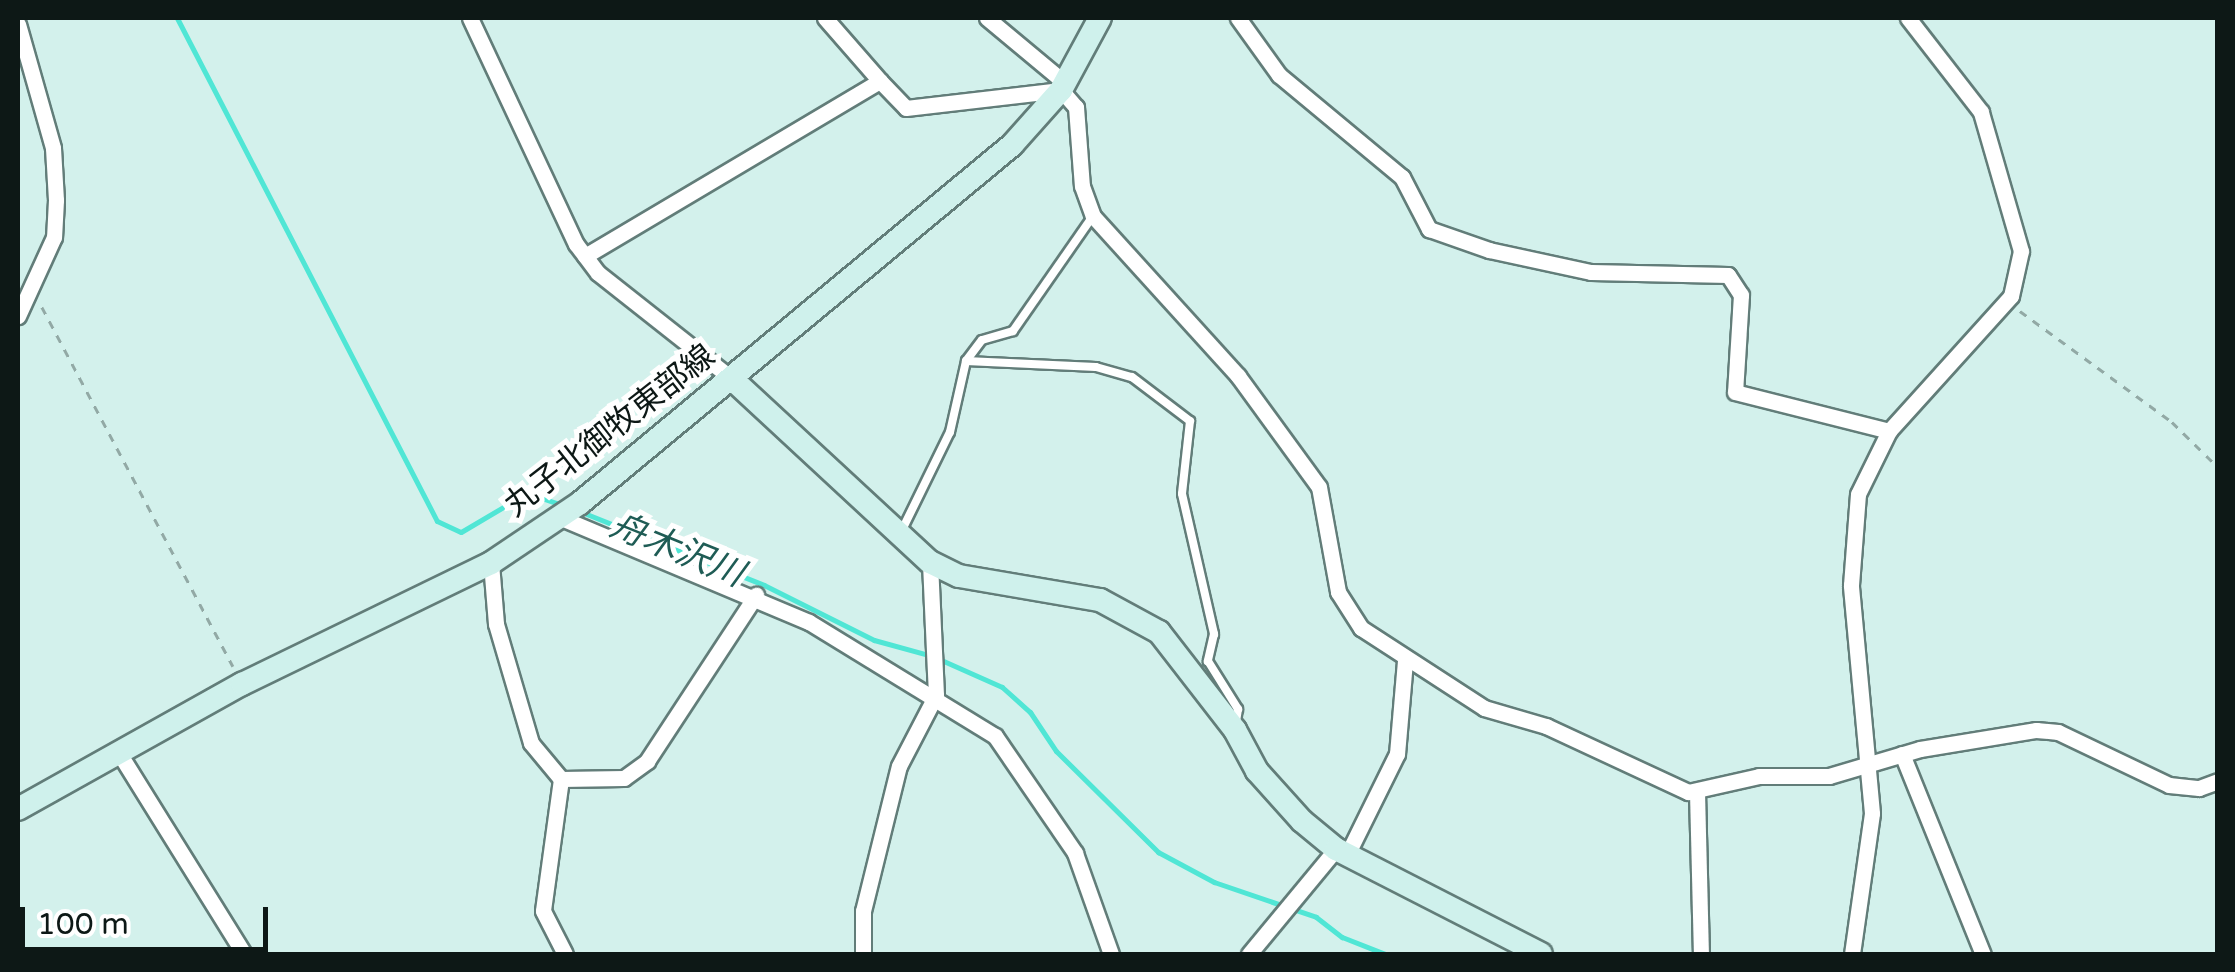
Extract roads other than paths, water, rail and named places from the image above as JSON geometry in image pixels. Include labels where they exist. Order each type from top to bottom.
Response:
[{"type":"main road","name":"丸子北御牧東部線","points":[[18,808],[242,684],[491,562],[560,517],[1012,145],[1063,87],[1100,18]]},
{"type":"main road","points":[[731,378],[898,538],[930,562],[959,576],[1119,608],[1180,653],[1275,794],[1341,852],[1504,944],[1541,954]]},
{"type":"street","points":[[470,18],[555,211],[585,256],[731,378]]},
{"type":"street","points":[[825,18],[906,108],[1063,87]]},
{"type":"street","points":[[986,18],[1063,87],[1076,106],[1082,186],[1093,216],[1238,376],[1319,487],[1338,592],[1362,628],[1405,660],[1484,708],[1546,726],[1669,786],[1697,792],[1759,776],[1828,776],[1902,754],[2036,730],[2058,732],[2170,785],[2198,788],[2218,781]]},
{"type":"street","points":[[1238,18],[1279,74],[1402,177],[1429,229],[1489,250],[1591,272],[1728,275],[1740,296],[1735,392],[1889,431]]},
{"type":"street","points":[[1852,954],[1872,813],[1849,549],[1858,494],[1889,431],[2006,303],[2021,251],[1981,112],[1908,18]]},
{"type":"street","points":[[18,24],[53,148],[56,200],[54,238],[18,316]]},
{"type":"street","points":[[585,256],[880,81]]},
{"type":"street","points":[[560,517],[756,596],[936,694],[994,736],[1076,853],[1111,954]]},
{"type":"street","points":[[491,562],[496,624],[532,743],[560,779],[543,911],[565,954]]},
{"type":"street","points":[[862,954],[863,911],[899,766],[936,694],[930,562]]},
{"type":"street","points":[[560,779],[624,778],[648,761],[756,596]]},
{"type":"street","points":[[1249,954],[1341,852],[1397,754],[1405,660]]},
{"type":"street","points":[[119,753],[244,954]]},
{"type":"street","points":[[1902,754],[1983,954]]},
{"type":"street","points":[[1697,792],[1701,954]]},
{"type":"lane","points":[[898,538],[950,432],[966,362],[982,340],[1014,331],[1093,216]]},
{"type":"lane","points":[[966,362],[1108,370],[1132,377],[1190,421],[1182,494],[1214,634],[1208,661],[1238,709],[1235,730]]},
{"type":"waterway","name":"舟木沢川","points":[[177,18],[437,521],[461,532],[527,493],[564,506]]},
{"type":"waterway","name":"舟木沢川","points":[[579,511],[764,585],[874,640],[929,655]]},
{"type":"waterway","name":"舟木沢川","points":[[939,659],[1002,687],[1030,712],[1056,751],[1158,852],[1214,882],[1316,917],[1342,937],[1385,954]]}]
